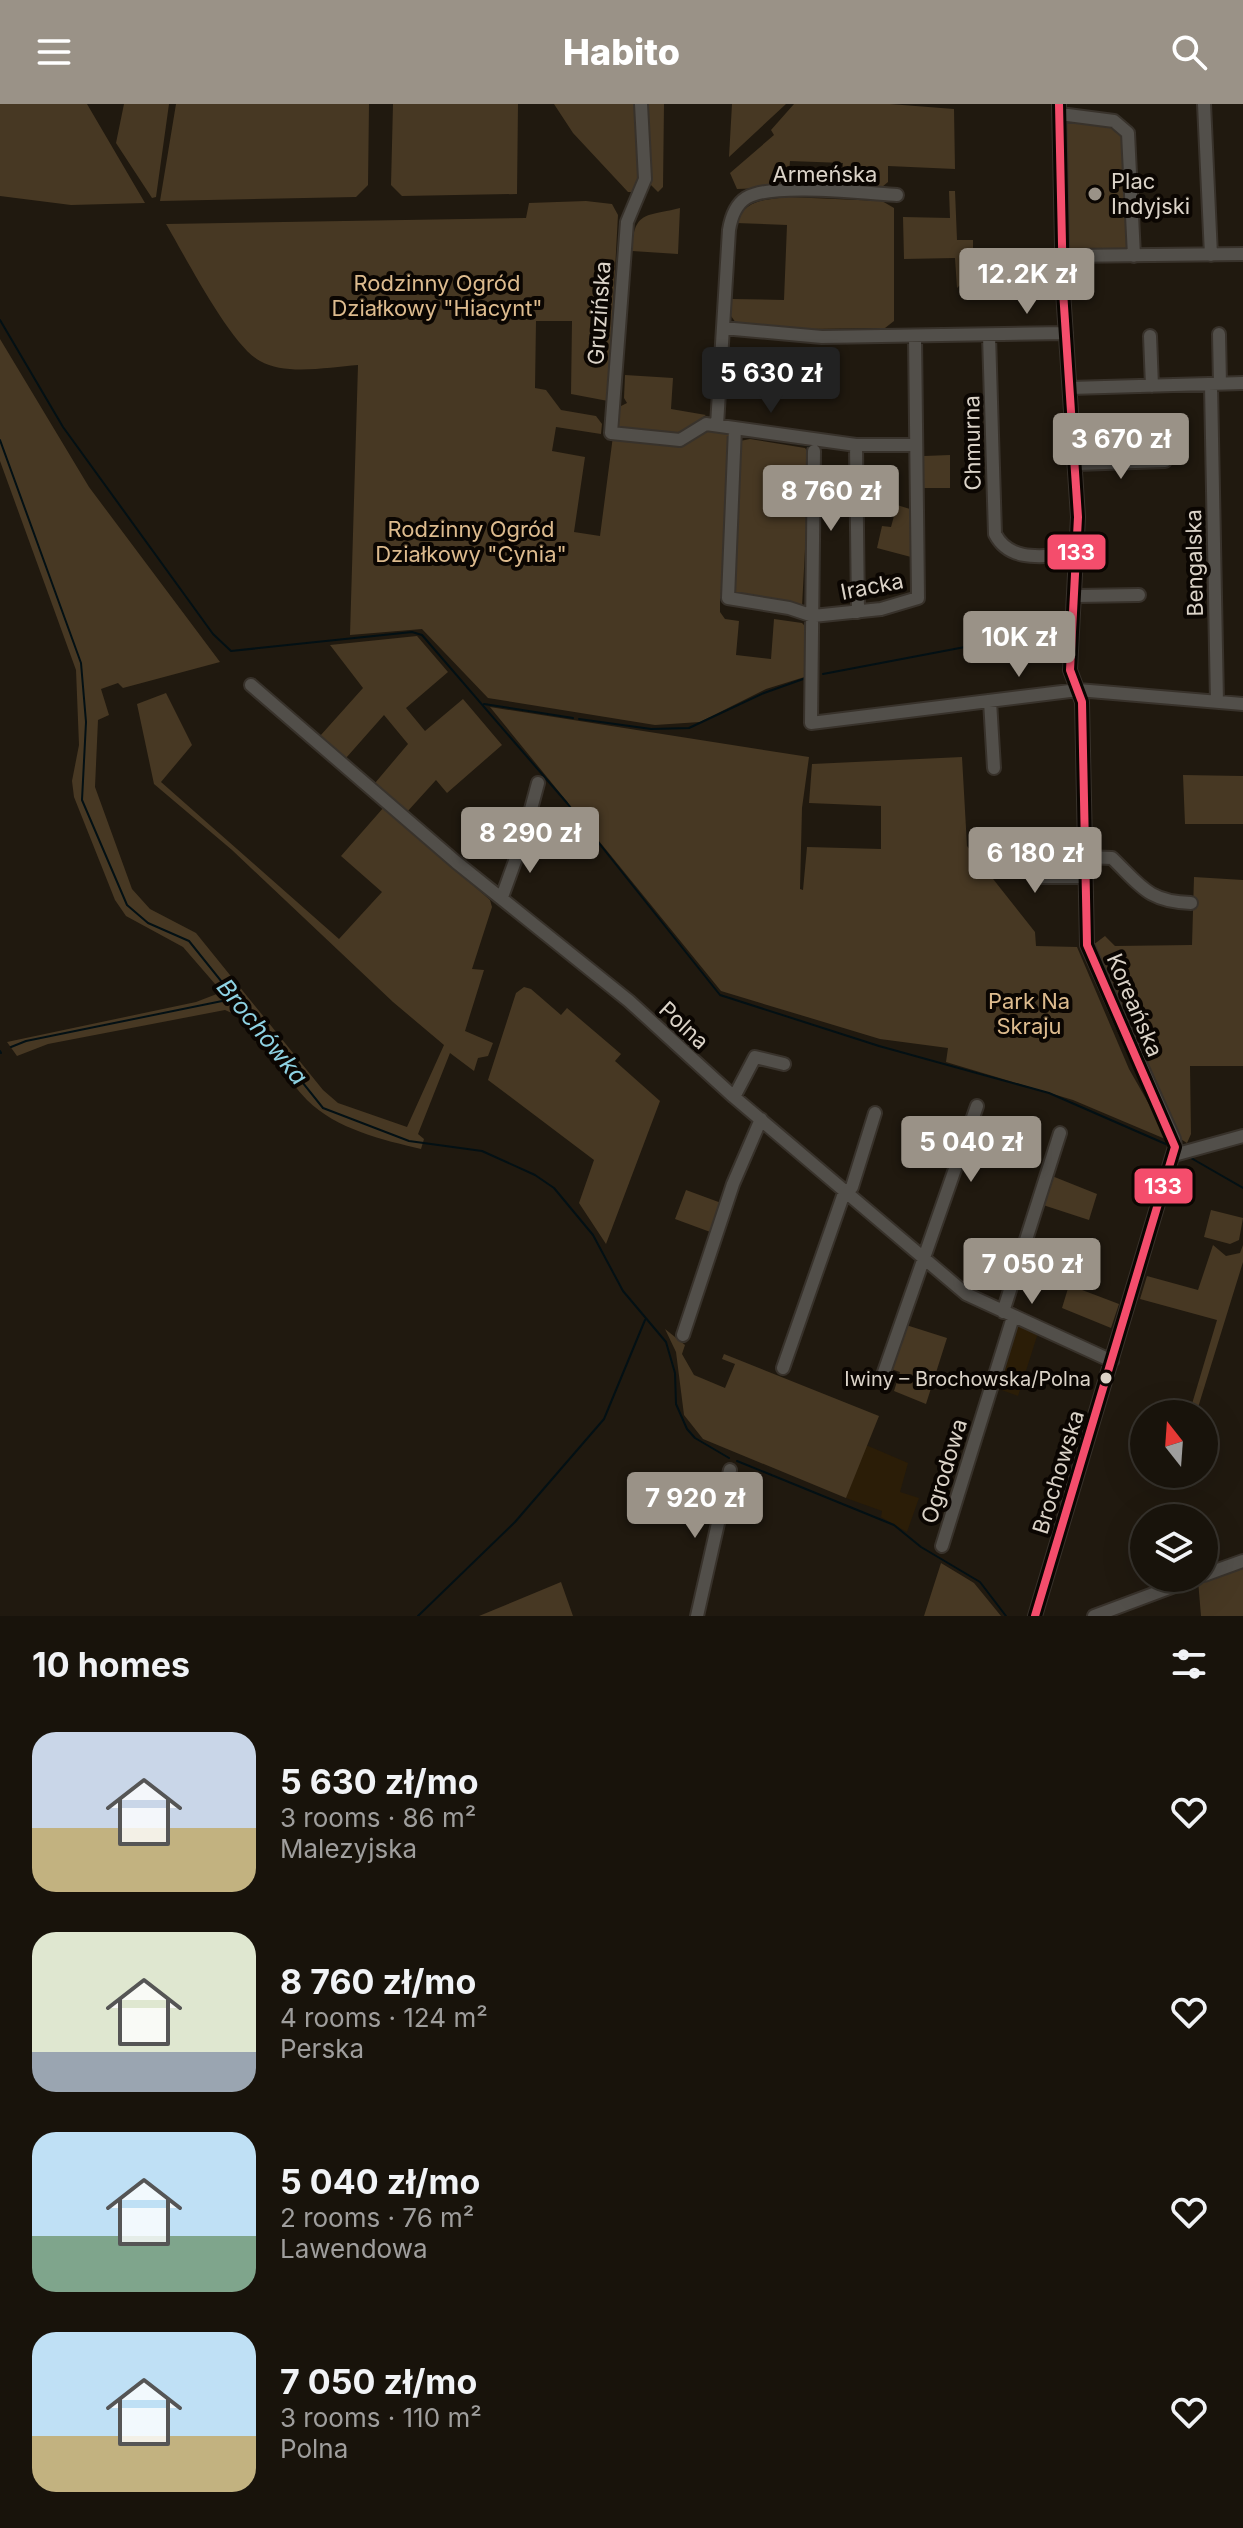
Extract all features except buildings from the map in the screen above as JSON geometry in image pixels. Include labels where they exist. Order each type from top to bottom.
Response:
[{"type":"street","name":"Gruzińska","points":[[641,104],[645,179],[640,199],[627,222],[611,433],[680,440],[706,424],[717,425]]},
{"type":"street","points":[[1204,104],[1211,255]]},
{"type":"street","points":[[1060,109],[1114,121],[1128,133],[1134,256]]},
{"type":"street","name":"Koreańska","points":[[1060,109],[1062,256],[1076,464],[1076,596],[1070,664],[1082,702],[1087,945],[1174,1139]]},
{"type":"street","name":"Armeńska","points":[[717,425],[729,230],[737,207],[747,197],[787,190],[897,195]]},
{"type":"street","points":[[1062,256],[1243,254]]},
{"type":"street","points":[[723,328],[809,337],[1066,333]]},
{"type":"street","name":"Bengalska","points":[[1217,702],[1215,384],[1219,334]]},
{"type":"street","name":"Chmurna","points":[[989,335],[995,534],[1008,551],[1021,556],[1077,554]]},
{"type":"street","name":"Iracka","points":[[813,616],[858,612],[918,598],[915,336]]},
{"type":"street","points":[[1150,336],[1152,386]]},
{"type":"street","points":[[1070,388],[1243,383]]},
{"type":"street","points":[[717,425],[856,445],[915,445]]},
{"type":"street","points":[[735,428],[728,598],[789,608],[813,616]]},
{"type":"street","points":[[856,445],[858,612]]},
{"type":"street","points":[[814,451],[811,723],[1078,690],[1243,704]]},
{"type":"street","points":[[1076,464],[1165,461]]},
{"type":"street","points":[[1076,596],[1139,595]]},
{"type":"street","name":"Polna","points":[[251,685],[456,862],[629,1001],[734,1097],[966,1294],[1112,1361]]},
{"type":"street","points":[[990,701],[994,768]]},
{"type":"street","points":[[502,897],[523,839],[538,783]]},
{"type":"street","points":[[996,850],[1015,850],[1040,877],[1084,877]]},
{"type":"street","points":[[1084,857],[1112,858],[1152,896],[1172,903],[1191,903]]},
{"type":"street","points":[[734,1097],[755,1057],[784,1064]]},
{"type":"street","points":[[882,1378],[977,1106]]},
{"type":"street","points":[[783,1368],[875,1113]]},
{"type":"street","points":[[683,1335],[733,1184],[761,1119]]},
{"type":"street","name":"Ogrodowa","points":[[942,1546],[1060,1133]]},
{"type":"street","points":[[1174,1155],[1243,1136]]},
{"type":"street","name":"Brochowska","points":[[1035,1616],[1174,1155],[1174,1139]]},
{"type":"street","points":[[697,1616],[730,1470]]},
{"type":"street","points":[[1218,1570],[1243,1561]]},
{"type":"street","points":[[1094,1616],[1158,1592]]},
{"type":"shaded area","points":[[1016,1324],[1038,1333],[1018,1396],[996,1388]]},
{"type":"shaded area","points":[[866,1445],[908,1463],[900,1492],[919,1498],[907,1532],[881,1517],[882,1511],[846,1498]]},
{"type":"green space","points":[[0,104],[87,104],[145,203],[71,205],[0,196]]},
{"type":"green space","points":[[124,104],[169,104],[156,197],[152,198],[116,143]]},
{"type":"green space","points":[[176,104],[369,104],[368,185],[356,197],[160,201]]},
{"type":"green space","points":[[393,104],[518,104],[517,194],[402,196],[391,185]]},
{"type":"green space","points":[[554,104],[638,104],[642,178],[634,192],[628,192],[573,133]]},
{"type":"green space","points":[[646,104],[664,104],[663,187],[658,192],[649,183]]},
{"type":"green space","points":[[732,104],[786,104],[729,157]]},
{"type":"green space","points":[[794,104],[890,104],[954,109],[955,169],[888,166],[888,182],[882,187],[855,186],[855,182],[842,175],[843,163],[790,161],[788,187],[737,189],[730,173],[774,135],[771,130]]},
{"type":"green space","name":"Plac Indyjski","points":[[1070,122],[1111,122],[1126,135],[1128,252],[1070,253],[1066,250],[1064,125]]},
{"type":"green space","points":[[949,191],[955,191],[957,240],[973,240],[973,283],[962,283],[957,288],[955,258],[904,259],[903,217],[950,218]]},
{"type":"green space","points":[[788,197],[882,201],[894,208],[894,321],[885,328],[811,329],[736,323],[731,316],[732,299],[784,300],[787,225],[736,223],[750,205]]},
{"type":"green space","points":[[586,201],[612,204],[618,215],[608,401],[571,394],[572,321],[536,321],[535,388],[546,390],[561,410],[596,416],[602,424],[601,434],[556,427],[552,451],[585,457],[574,532],[600,536],[613,436],[678,445],[707,428],[730,433],[726,593],[720,598],[720,612],[725,619],[739,621],[736,655],[771,659],[774,619],[802,623],[808,629],[811,675],[766,689],[700,722],[655,725],[488,698],[422,629],[350,635],[358,365],[295,369],[270,366],[260,361],[236,338],[166,224],[526,218],[529,203]]},
{"type":"green space","points":[[680,208],[678,254],[632,251],[635,228],[639,222],[650,215]]},
{"type":"green space","points":[[0,339],[89,487],[220,662],[123,688],[118,683],[101,689],[109,715],[98,720],[95,787],[132,889],[150,909],[196,933],[323,1090],[338,1103],[407,1127],[444,1045],[393,1002],[232,850],[154,784],[137,704],[166,693],[192,745],[161,782],[339,939],[382,892],[341,856],[384,807],[490,900],[492,907],[472,969],[484,970],[465,1031],[493,1043],[488,1056],[478,1058],[474,1071],[450,1053],[418,1134],[424,1139],[421,1149],[361,1132],[319,1110],[297,1089],[250,1026],[225,1010],[48,1044],[17,1056],[7,1042],[196,1002],[222,992],[183,947],[126,916],[115,900],[74,797],[72,781],[79,745],[76,670],[0,461]]},
{"type":"green space","points":[[625,375],[673,378],[671,409],[706,415],[675,437],[619,430],[615,419],[617,408],[627,403],[624,398]]},
{"type":"green space","points":[[750,439],[805,448],[810,455],[802,607],[743,599],[732,590],[740,441]]},
{"type":"green space","points":[[950,455],[950,488],[924,488],[924,456]]},
{"type":"green space","points":[[897,505],[910,509],[911,557],[877,548],[882,526],[891,527]]},
{"type":"green space","points":[[417,636],[448,672],[406,708],[425,731],[463,699],[502,745],[447,793],[436,780],[407,812],[375,783],[408,744],[384,715],[346,758],[320,736],[363,688],[330,645]]},
{"type":"green space","name":"Park Na Skraju","points":[[490,707],[809,757],[802,808],[800,889],[803,890],[807,847],[881,849],[881,806],[809,803],[812,764],[962,757],[967,846],[1035,932],[1036,946],[1077,947],[1129,1069],[1170,1141],[1073,1100],[946,1062],[948,1048],[880,1039],[721,991]]},
{"type":"green space","points":[[1183,775],[1243,776],[1243,824],[1185,824]]},
{"type":"green space","points":[[1194,877],[1243,880],[1243,1066],[1190,1066],[1191,1134],[1187,1143],[1179,1138],[1093,945],[1105,936],[1115,946],[1192,945]]},
{"type":"green space","points":[[524,987],[531,989],[561,1015],[567,1008],[621,1054],[615,1061],[660,1101],[606,1244],[579,1203],[594,1160],[488,1080],[516,993]]},
{"type":"green space","points":[[1052,1176],[1097,1194],[1089,1220],[1043,1205]]},
{"type":"green space","points":[[686,1190],[724,1204],[713,1233],[675,1219]]},
{"type":"green space","points":[[1211,1210],[1243,1218],[1239,1240],[1230,1244],[1204,1237]]},
{"type":"green space","points":[[1213,1245],[1226,1256],[1240,1253],[1243,1245],[1243,1262],[1200,1400],[1193,1400],[1217,1320],[1140,1299],[1147,1276],[1198,1290]]},
{"type":"green space","points":[[1069,1285],[1119,1304],[1111,1328],[1062,1308]]},
{"type":"green space","points":[[903,1324],[947,1338],[926,1404],[894,1391],[900,1372],[888,1368]]},
{"type":"green space","points":[[665,1329],[685,1345],[682,1354],[694,1375],[725,1388],[735,1364],[722,1359],[724,1354],[879,1416],[846,1498],[703,1439],[684,1415],[676,1352]]},
{"type":"green space","points":[[941,1563],[974,1583],[1001,1616],[924,1616]]},
{"type":"green space","points":[[1243,1564],[1243,1616],[1201,1616],[1199,1592],[1218,1592],[1218,1573]]},
{"type":"green space","points":[[561,1582],[573,1616],[479,1616]]},
{"type":"waterway","points":[[0,320],[63,427],[213,634],[231,651],[412,632],[422,635],[567,803],[720,995],[879,1046],[1049,1093],[1168,1145]]},
{"type":"waterway","name":"Brochówka","points":[[0,440],[81,663],[86,722],[82,800],[127,905],[148,923],[189,941],[323,1108],[409,1141],[482,1151],[535,1175],[554,1188],[593,1235],[623,1291],[666,1342],[675,1373],[676,1404],[687,1429],[695,1438],[729,1458]]},
{"type":"waterway","points":[[782,441],[811,446]]},
{"type":"waterway","points":[[819,587],[820,477]]},
{"type":"waterway","points":[[823,674],[965,647]]},
{"type":"waterway","points":[[579,719],[651,729],[689,728],[764,693],[806,678]]},
{"type":"waterway","points":[[484,704],[573,718]]},
{"type":"waterway","points":[[11,1047],[26,1041],[232,999]]},
{"type":"waterway","points":[[1191,1158],[1243,1188]]},
{"type":"waterway","points":[[418,1616],[515,1522],[604,1419],[645,1320]]},
{"type":"waterway","name":"Brochówka","points":[[737,1461],[894,1525],[921,1547],[980,1582],[1006,1616]]},
{"type":"transit line","name":"133","points":[[1035,1616],[1175,1147],[1087,945],[1082,702],[1070,670],[1078,517],[1063,291],[1059,104]]},
{"type":"place","name":"Plac Indyjski","points":[[1095,194]]},
{"type":"place","name":"Iwiny – Brochowska/Polna","points":[[1106,1378]]},
{"type":"park label","name":"Rodzinny Ogród Działkowy \"Hiacynt\"","points":[[437,296]]},
{"type":"park label","name":"Rodzinny Ogród Działkowy \"Cynia\"","points":[[471,542]]}]
